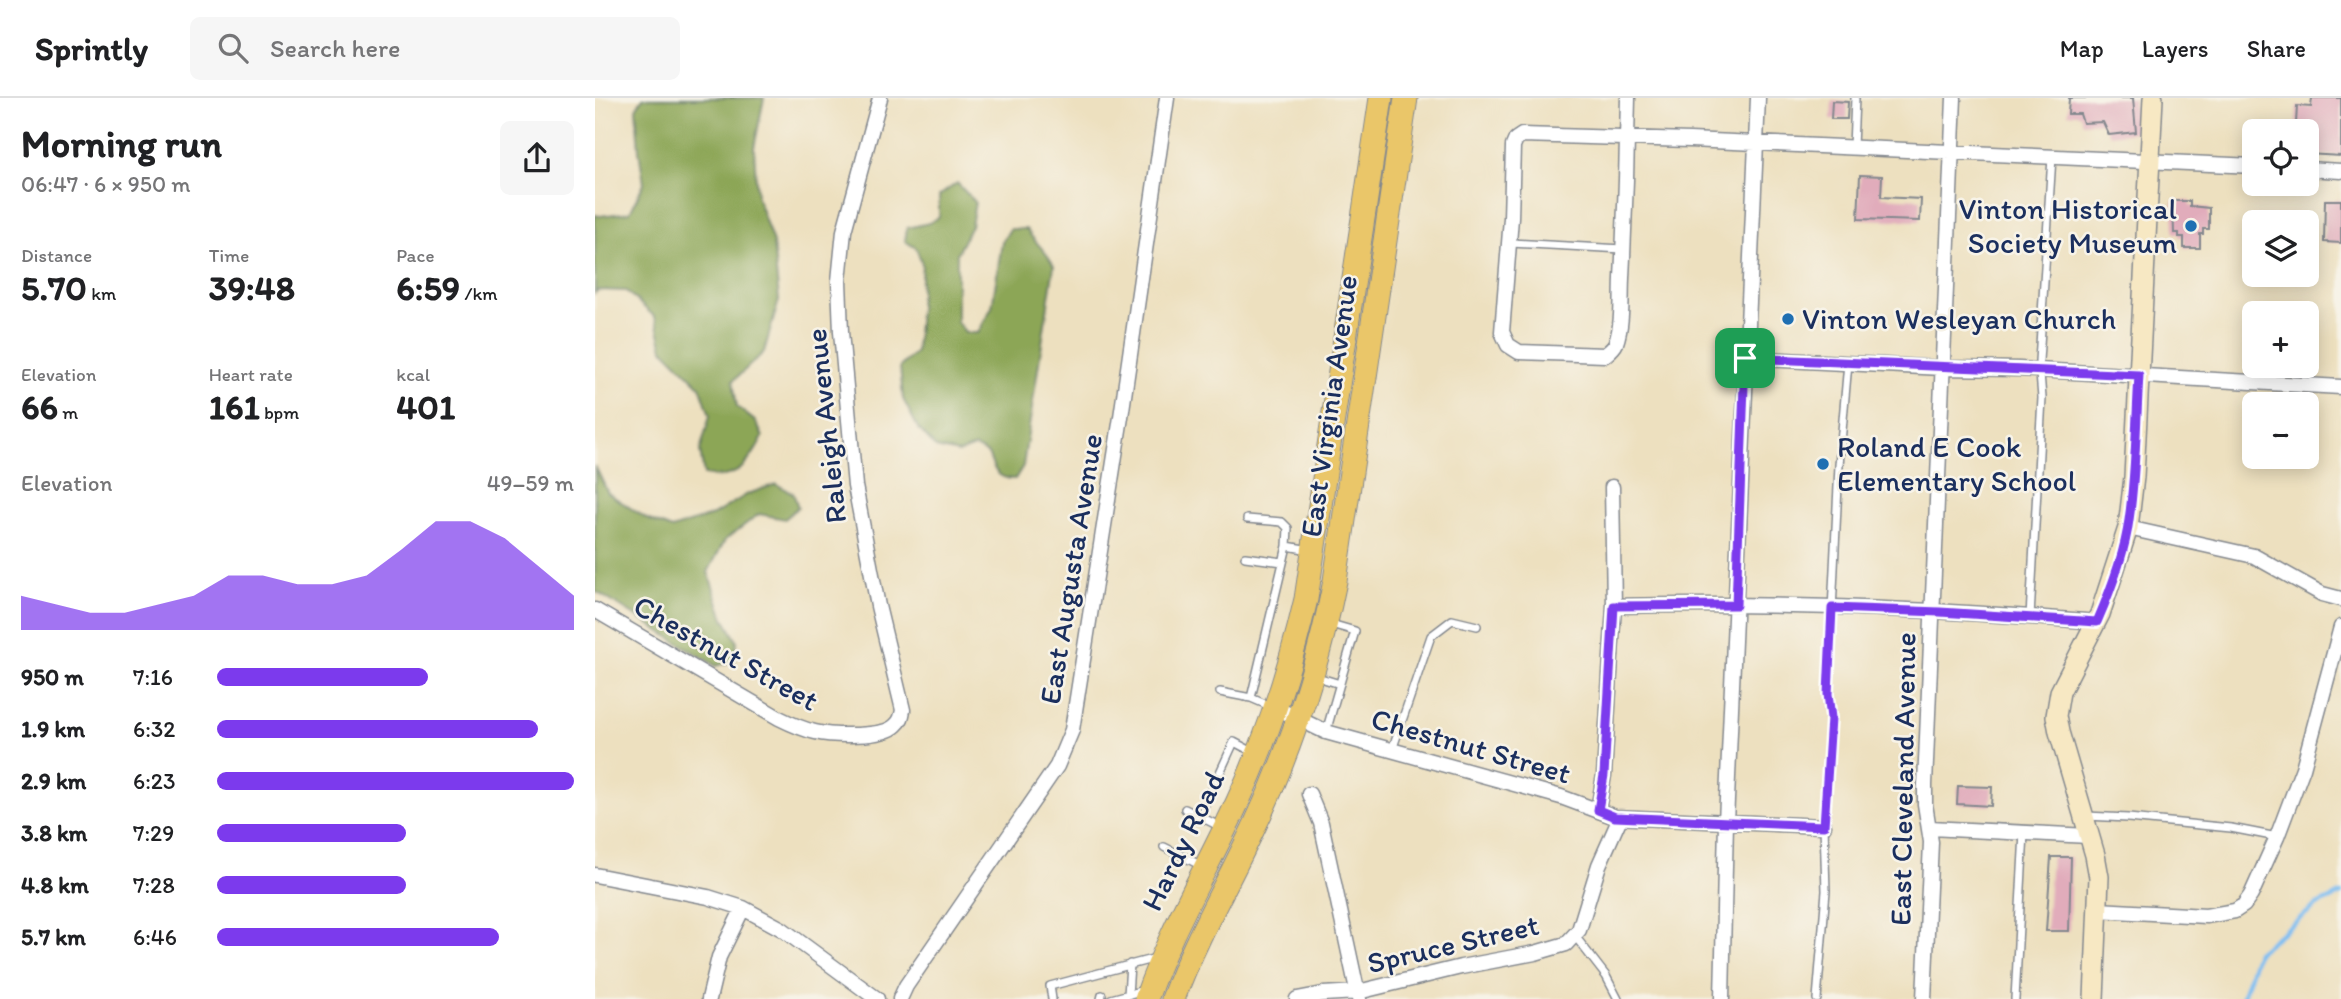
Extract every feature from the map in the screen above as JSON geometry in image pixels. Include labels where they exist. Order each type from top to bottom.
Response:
[{"type":"main road","name":"East Virginia Avenue","points":[[1276,708],[1300,626],[1314,551],[1381,98]]},
{"type":"main road","name":"East Virginia Avenue","points":[[1298,720],[1327,623],[1406,98]]},
{"type":"main road","name":"Hardy Road","points":[[1141,994],[1164,956],[1225,829],[1259,754],[1276,708]]},
{"type":"main road","name":"Hardy Road","points":[[1173,999],[1259,815],[1298,720]]},
{"type":"street","name":"Raleigh Avenue","points":[[875,732],[890,730],[897,725],[903,710],[878,606],[855,486],[839,281],[844,231],[880,98]]},
{"type":"street","name":"East Augusta Avenue","points":[[899,999],[1057,766],[1072,730],[1167,98]]},
{"type":"street","points":[[1628,98],[1627,138],[1623,250],[1619,331],[1615,346],[1605,355],[1519,352],[1508,345],[1503,332],[1510,243],[1513,146],[1516,139],[1523,135],[1627,138],[1952,151],[2242,165]]},
{"type":"street","points":[[1722,999],[1726,822],[1758,98]]},
{"type":"street","name":"East Cleveland Avenue","points":[[1924,999],[1930,828],[1925,804],[1925,785],[1954,98]]},
{"type":"street","points":[[2094,999],[2099,877],[2059,732],[2057,705],[2060,692],[2097,622],[2128,528],[2134,477],[2153,98]]},
{"type":"street","points":[[2319,170],[2341,171]]},
{"type":"street","points":[[1745,358],[2040,370],[2341,387]]},
{"type":"street","points":[[1598,810],[1604,775],[1614,606],[1612,487]]},
{"type":"street","points":[[2128,528],[2254,556],[2322,594],[2341,599]]},
{"type":"street","points":[[1614,606],[1736,605],[1832,608],[2097,622]]},
{"type":"street","name":"Chestnut Street","points":[[595,610],[779,718],[819,733],[839,735],[875,732]]},
{"type":"street","points":[[2098,910],[2221,915],[2235,912],[2252,895],[2303,768],[2341,627]]},
{"type":"street","name":"Chestnut Street","points":[[1276,708],[1326,732],[1560,797],[1620,818],[1824,826]]},
{"type":"street","points":[[1309,794],[1321,823],[1359,995]]},
{"type":"street","points":[[1575,936],[1599,865],[1620,818]]},
{"type":"street","points":[[1930,828],[2089,836]]},
{"type":"street","points":[[595,875],[708,897],[743,908],[782,929],[877,999]]},
{"type":"street","points":[[709,999],[719,957],[743,908]]},
{"type":"street","name":"Spruce Street","points":[[1297,999],[1323,994],[1359,995],[1461,967],[1546,950],[1566,944],[1575,936]]},
{"type":"lane","points":[[1853,147],[1855,98]]},
{"type":"lane","points":[[2030,617],[2052,157]]},
{"type":"lane","points":[[1510,243],[1623,250]]},
{"type":"lane","points":[[1817,999],[1826,891],[1824,826],[1831,718],[1828,694],[1832,608],[1839,465],[1848,363]]},
{"type":"lane","points":[[1247,519],[1282,522],[1288,528],[1287,546],[1251,698]]},
{"type":"lane","points":[[1287,546],[1314,551]]},
{"type":"lane","points":[[1245,558],[1283,562]]},
{"type":"lane","points":[[1392,751],[1431,636],[1452,620],[1477,626]]},
{"type":"lane","points":[[1326,732],[1355,631],[1327,623]]},
{"type":"lane","points":[[1312,676],[1340,684]]},
{"type":"lane","points":[[1220,692],[1251,698],[1276,708]]},
{"type":"lane","points":[[1200,816],[1234,742],[1259,754]]},
{"type":"lane","points":[[1185,809],[1225,829]]},
{"type":"lane","points":[[2082,816],[2218,827],[2277,837]]},
{"type":"lane","points":[[2015,999],[2024,833]]},
{"type":"lane","points":[[1164,847],[1206,868]]},
{"type":"lane","points":[[1575,936],[1607,976],[1618,999]]},
{"type":"lane","points":[[1052,999],[1050,986],[1106,974],[1130,964],[1164,956]]},
{"type":"lane","points":[[1111,999],[1141,994],[1130,964]]},
{"type":"green space","points":[[643,98],[764,98],[754,148],[757,197],[773,243],[779,300],[764,352],[733,381],[737,407],[756,422],[763,437],[747,463],[741,469],[725,476],[704,475],[700,451],[710,415],[700,386],[663,349],[655,317],[626,291],[598,290],[595,293],[595,215],[630,212],[644,183],[636,108]]},
{"type":"green space","points":[[957,183],[975,202],[971,226],[957,253],[957,322],[966,333],[978,333],[992,307],[1002,242],[1010,229],[1026,229],[1054,266],[1023,466],[1015,479],[1000,475],[994,469],[988,454],[975,447],[959,453],[936,448],[918,428],[903,399],[900,367],[916,352],[922,264],[916,248],[905,241],[907,228],[929,223],[939,217],[939,196]]},
{"type":"green space","points":[[595,466],[608,493],[647,519],[672,529],[713,515],[748,494],[776,484],[793,493],[798,507],[785,519],[759,514],[725,540],[708,572],[724,618],[737,641],[735,661],[716,666],[595,591]]},
{"type":"building","points":[[2069,98],[2133,98],[2136,132],[2109,135],[2103,122],[2083,123],[2080,114],[2068,114]]},
{"type":"building","points":[[2312,98],[2341,98],[2341,156],[2319,155],[2319,119],[2296,119],[2297,106],[2311,107]]},
{"type":"building","points":[[1832,101],[1848,102],[1847,119],[1831,119]]},
{"type":"building","points":[[1860,175],[1882,176],[1881,197],[1921,199],[1920,221],[1858,219]]},
{"type":"building","points":[[2325,200],[2341,200],[2341,243],[2324,242]]},
{"type":"building","name":"Vinton Historical Society Museum","points":[[2173,201],[2190,201],[2190,206],[2209,208],[2209,229],[2203,229],[2203,234],[2200,234],[2200,248],[2184,248],[2184,237],[2174,233]]},
{"type":"building","points":[[1958,786],[1992,787],[1991,806],[1957,804]]},
{"type":"building","points":[[2051,857],[2071,857],[2069,931],[2046,931]]},
{"type":"waterway","points":[[2242,999],[2257,952],[2317,905],[2341,894]]},
{"type":"place","name":"Vinton Historical Society Museum","points":[[2191,226]]},
{"type":"place","name":"Vinton Wesleyan Church","points":[[1788,319]]},
{"type":"place","name":"Roland E Cook Elementary School","points":[[1823,464]]},
{"type":"route","points":[[1745,358],[2139,375],[2134,477],[2123,545],[2097,622],[1832,608],[1828,694],[1831,718],[1824,826],[1615,817],[1598,810],[1604,775],[1614,606],[1736,605],[1745,358]]}]
